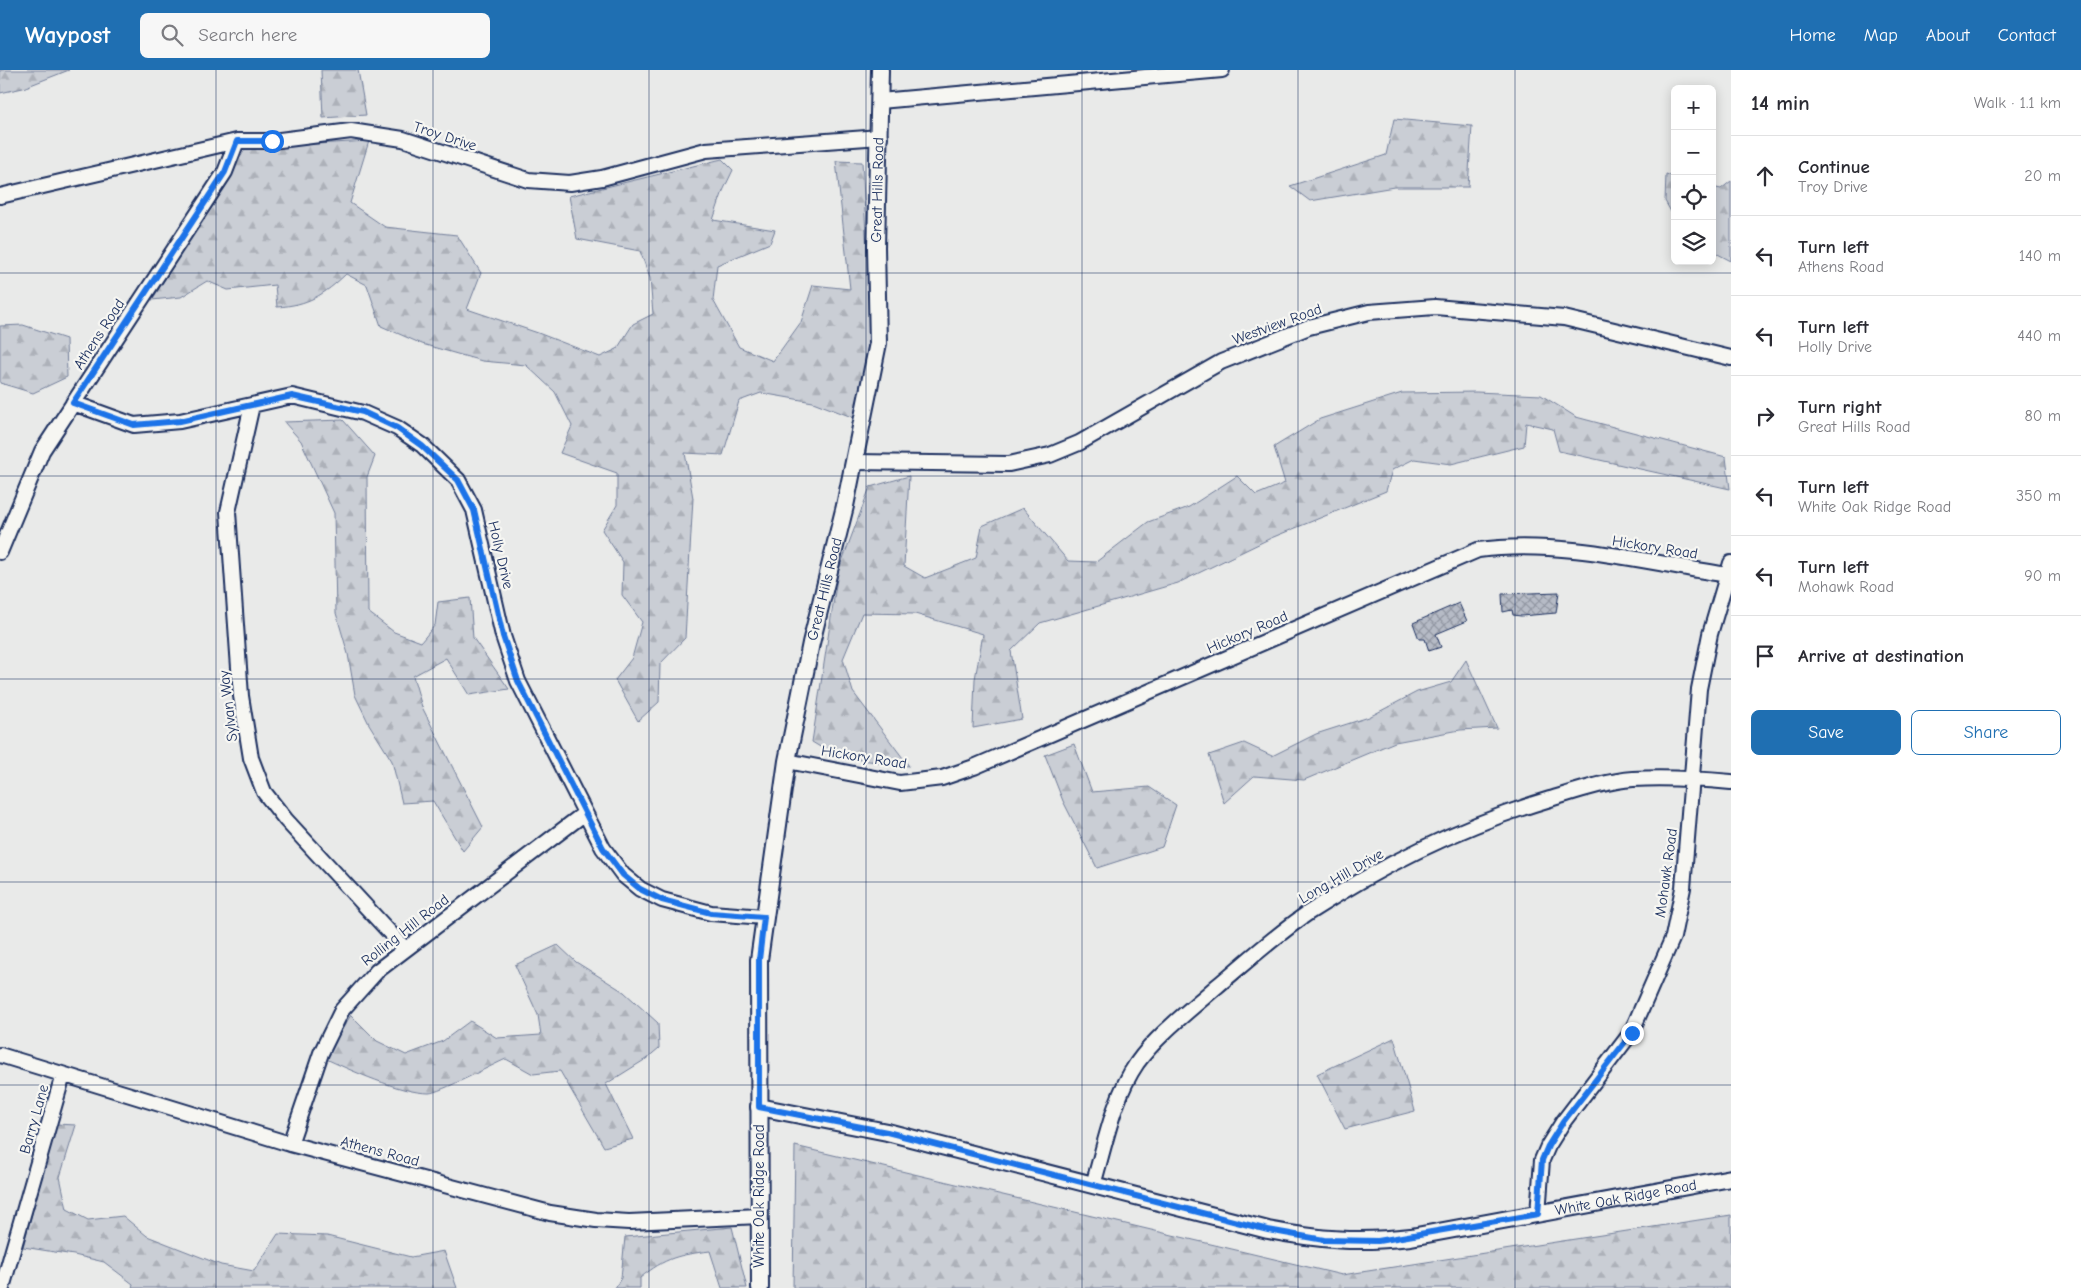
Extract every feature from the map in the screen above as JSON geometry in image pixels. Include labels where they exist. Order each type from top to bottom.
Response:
[{"type":"street","name":"Great Hills Road","points":[[759,1107],[759,960],[787,761],[811,643],[854,462],[878,343],[876,247],[880,137],[880,70]]},
{"type":"street","points":[[880,101],[1222,70]]},
{"type":"street","name":"Troy Drive","points":[[0,196],[237,141],[272,141],[352,131],[403,139],[528,180],[570,182],[602,178],[706,150],[880,137]]},
{"type":"street","name":"Athens Road","points":[[0,552],[42,451],[225,172],[237,141]]},
{"type":"street","name":"Westview Road","points":[[854,462],[1009,464],[1050,455],[1079,443],[1221,362],[1309,327],[1369,312],[1435,307],[1564,318],[1731,358]]},
{"type":"street","name":"Holly Drive","points":[[73,403],[134,425],[180,421],[292,396],[363,412],[397,428],[422,446],[458,480],[474,510],[503,636],[518,681],[603,848],[623,875],[640,889],[662,900],[690,909],[711,913],[764,917]]},
{"type":"street","name":"Sylvan Way","points":[[252,405],[228,512],[241,696],[251,758],[264,792],[286,820],[405,949]]},
{"type":"street","name":"Hickory Road","points":[[787,761],[900,782],[942,778],[974,767],[1478,550],[1508,546],[1546,546],[1729,569]]},
{"type":"street","name":"Mohawk Road","points":[[1538,1214],[1542,1160],[1548,1146],[1563,1122],[1632,1033],[1672,937],[1683,888],[1699,689],[1710,634],[1729,569]]},
{"type":"street","name":"Long Hill Drive","points":[[1093,1185],[1120,1096],[1138,1062],[1175,1023],[1246,961],[1307,914],[1351,887],[1416,852],[1516,809],[1582,790],[1632,779],[1692,778],[1731,782]]},
{"type":"street","name":"Rolling Hill Road","points":[[290,1144],[321,1053],[342,1010],[376,971],[585,813]]},
{"type":"street","name":"Athens Road","points":[[0,1055],[290,1144],[550,1213],[596,1220],[629,1222],[760,1216]]},
{"type":"street","name":"Barry Lane","points":[[2,1288],[63,1075]]},
{"type":"street","name":"White Oak Ridge Road","points":[[760,1288],[759,1107],[887,1132],[1268,1230],[1340,1241],[1378,1241],[1411,1237],[1731,1178]]},
{"type":"green space","points":[[0,70],[69,70],[23,88],[0,93]]},
{"type":"green space","points":[[321,70],[358,70],[366,115],[323,118]]},
{"type":"green space","points":[[1394,119],[1472,126],[1468,187],[1394,187],[1310,201],[1290,186],[1386,155]]},
{"type":"green space","points":[[369,141],[350,203],[385,227],[457,235],[481,273],[467,309],[538,333],[600,357],[617,349],[633,324],[653,314],[650,278],[640,251],[577,239],[569,196],[722,159],[733,170],[713,220],[775,230],[770,243],[717,265],[713,300],[739,347],[773,361],[801,322],[813,285],[850,289],[836,161],[862,162],[871,323],[857,419],[813,402],[761,393],[739,401],[723,455],[685,453],[693,498],[685,638],[660,664],[659,702],[638,721],[615,680],[632,658],[642,622],[622,595],[623,562],[602,530],[617,505],[617,473],[560,453],[572,426],[555,392],[526,365],[482,361],[422,344],[381,326],[367,285],[346,274],[315,298],[288,306],[277,307],[275,285],[228,290],[207,281],[181,297],[152,300],[246,148]]},
{"type":"green space","points":[[1666,174],[1671,176],[1671,212],[1665,201]]},
{"type":"green space","points":[[1731,181],[1731,261],[1716,253],[1716,188],[1721,189]]},
{"type":"green space","points":[[23,325],[66,339],[67,377],[33,393],[0,383],[0,326]]},
{"type":"green space","points":[[1476,392],[1541,395],[1576,417],[1726,457],[1730,489],[1559,451],[1553,429],[1526,423],[1524,446],[1451,464],[1414,459],[1392,470],[1386,491],[1271,538],[1178,583],[1040,623],[1011,651],[1022,719],[973,728],[975,679],[983,634],[915,614],[862,613],[843,659],[853,692],[909,766],[837,757],[812,742],[838,572],[870,487],[909,476],[904,566],[925,578],[976,558],[982,526],[1023,508],[1068,561],[1096,562],[1148,522],[1189,507],[1237,476],[1256,495],[1285,483],[1274,447],[1320,419],[1402,393]]},
{"type":"green space","points":[[343,420],[375,456],[367,477],[368,612],[394,632],[421,642],[435,625],[438,602],[470,598],[473,638],[509,689],[469,695],[446,658],[413,676],[422,707],[483,827],[463,851],[433,801],[402,803],[392,761],[369,724],[355,695],[348,654],[336,613],[334,513],[301,441],[284,422]]},
{"type":"green space","points":[[1466,660],[1497,728],[1460,730],[1395,742],[1304,780],[1254,776],[1224,803],[1209,755],[1244,743],[1272,756],[1316,734],[1369,717],[1417,692],[1451,682]]},
{"type":"green space","points":[[1074,744],[1092,792],[1149,787],[1176,805],[1162,847],[1097,868],[1063,801],[1045,755]]},
{"type":"green space","points":[[558,945],[576,962],[624,992],[658,1023],[659,1048],[646,1059],[606,1084],[633,1139],[604,1147],[560,1071],[533,1074],[506,1059],[454,1084],[429,1093],[390,1085],[324,1058],[351,1015],[377,1041],[406,1055],[443,1041],[470,1021],[497,1038],[541,1035],[538,1015],[515,965]]},
{"type":"green space","points":[[1394,1038],[1415,1111],[1345,1129],[1317,1074]]},
{"type":"green space","points":[[56,1124],[76,1125],[60,1177],[67,1209],[88,1220],[123,1216],[147,1236],[221,1265],[254,1271],[278,1234],[327,1236],[411,1257],[444,1251],[457,1288],[132,1288],[133,1284],[104,1262],[23,1247]]},
{"type":"green space","points":[[795,1146],[1342,1275],[1731,1215],[1731,1288],[793,1288]]},
{"type":"green space","points":[[732,1227],[747,1288],[722,1288],[710,1251],[665,1261],[640,1278],[640,1288],[615,1288],[621,1278],[625,1237]]},
{"type":"building","points":[[1559,592],[1556,613],[1521,616],[1513,615],[1512,610],[1503,612],[1502,594]]},
{"type":"building","points":[[1459,603],[1467,621],[1436,634],[1441,647],[1429,651],[1425,639],[1419,639],[1413,623]]},
{"type":"route","points":[[272,141],[237,141],[225,172],[73,403],[134,425],[180,421],[292,396],[363,412],[397,428],[422,446],[458,480],[474,510],[503,636],[518,681],[603,848],[623,875],[640,889],[662,900],[690,909],[711,913],[764,917],[759,960],[759,1107],[887,1132],[1268,1230],[1324,1240],[1349,1242],[1378,1241],[1411,1237],[1538,1214],[1542,1160],[1548,1146],[1563,1122],[1632,1033]]}]
